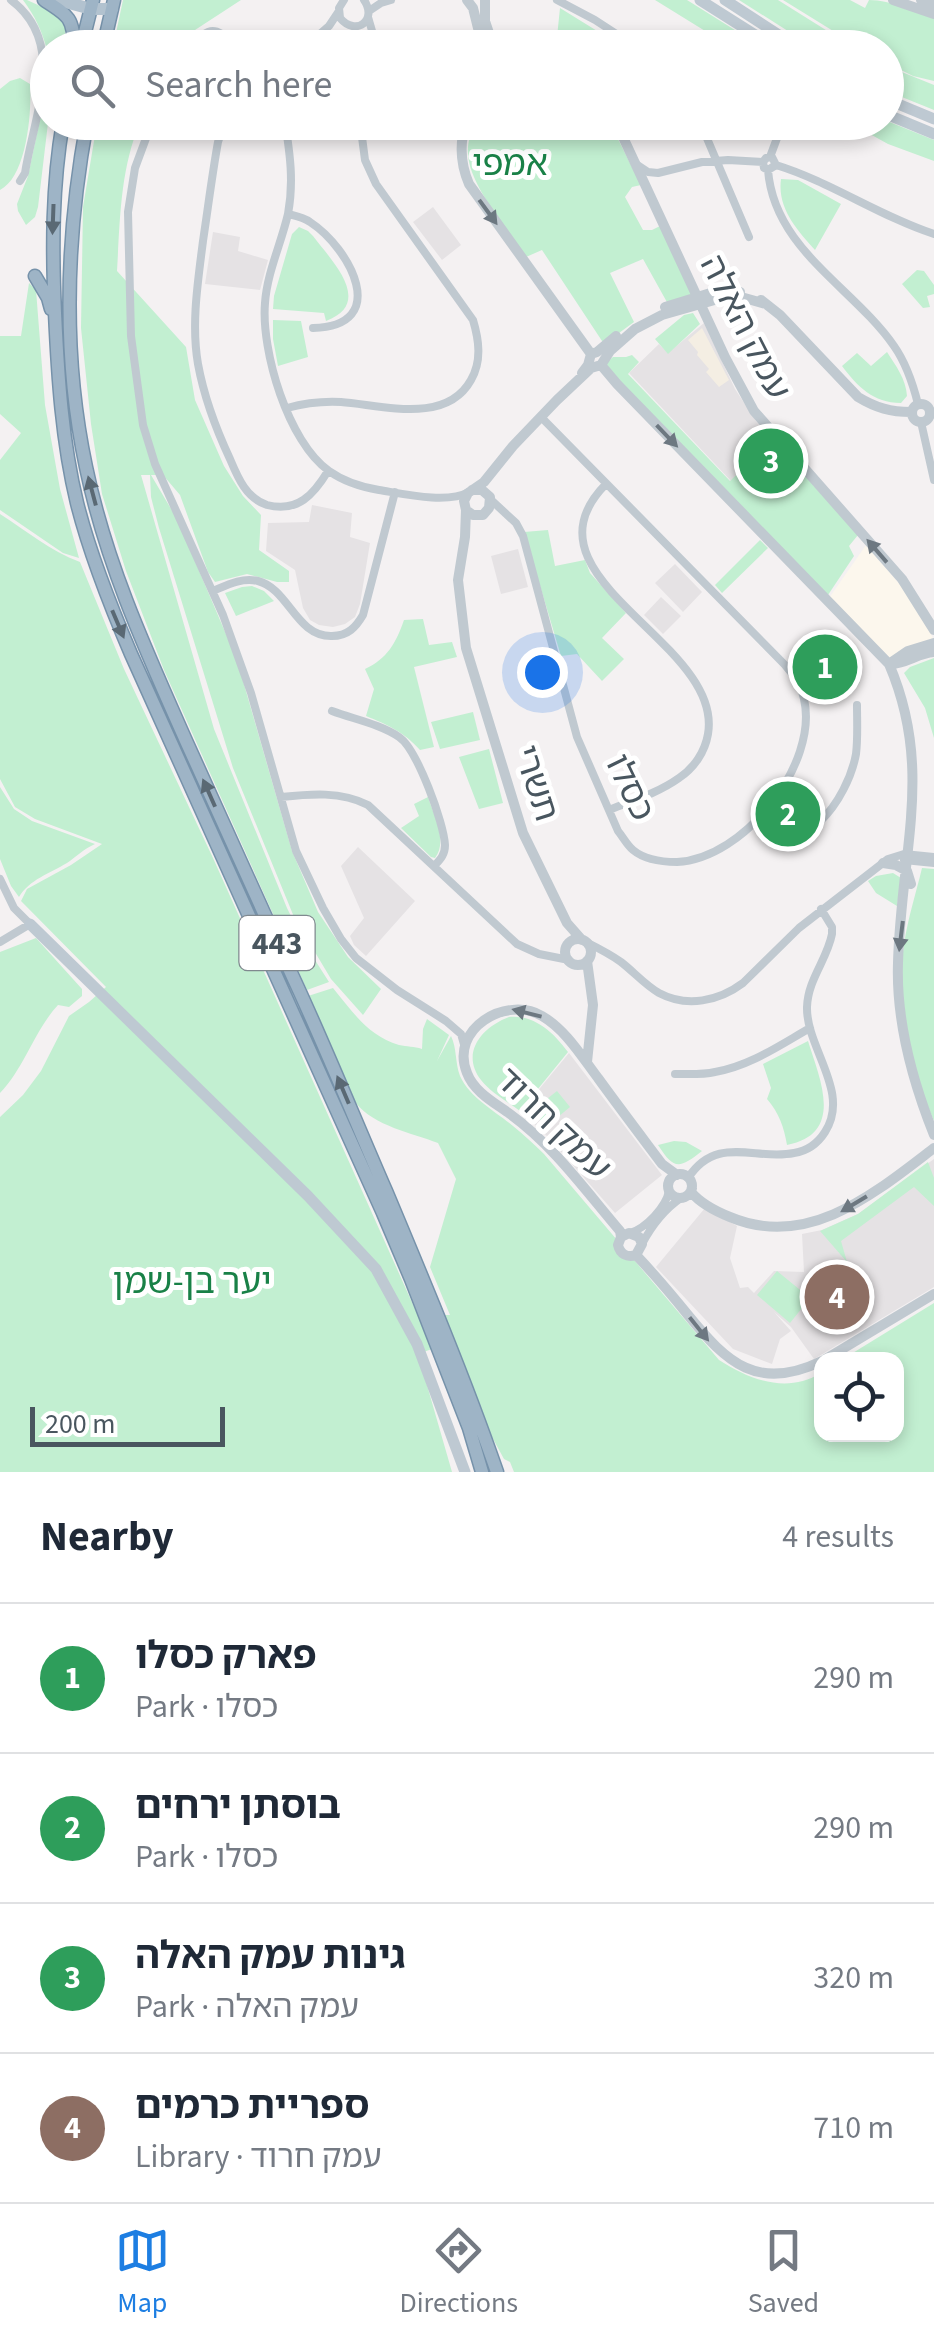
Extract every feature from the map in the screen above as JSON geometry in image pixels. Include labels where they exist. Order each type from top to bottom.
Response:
[{"type":"highway","points":[[44,0],[66,14],[74,30]]},
{"type":"highway","points":[[84,30],[94,3]]},
{"type":"highway","points":[[107,30],[113,5]]},
{"type":"highway","name":"443","points":[[61,140],[53,218],[56,328],[63,423],[84,532],[142,679],[397,1246],[469,1428],[482,1472]]},
{"type":"highway","name":"443","points":[[84,140],[70,238],[71,346],[86,467],[107,548],[143,645],[325,1046],[425,1284],[498,1472]]},
{"type":"highway","points":[[35,276],[48,298],[56,328]]},
{"type":"main road","points":[[58,0],[113,5]]},
{"type":"main road","points":[[700,0],[748,30]]},
{"type":"main road","points":[[724,0],[771,30]]},
{"type":"main road","points":[[904,106],[934,119]]},
{"type":"main road","points":[[904,122],[934,134]]},
{"type":"main road","points":[[30,924],[308,1196],[376,1269],[417,1344],[465,1472]]},
{"type":"street","points":[[11,0],[32,20],[36,30]]},
{"type":"street","points":[[364,0],[373,30]]},
{"type":"street","points":[[326,30],[365,22],[380,3],[391,0]]},
{"type":"street","points":[[467,0],[484,0],[488,30]]},
{"type":"street","points":[[467,0],[478,30]]},
{"type":"street","points":[[557,0],[610,30]]},
{"type":"street","points":[[893,0],[934,14]]},
{"type":"street","points":[[921,0],[934,4]]},
{"type":"street","points":[[341,4],[340,18],[367,30]]},
{"type":"street","points":[[325,30],[341,4]]},
{"type":"street","points":[[20,181],[31,140]]},
{"type":"street","points":[[144,140],[130,198],[131,336],[144,424],[155,464],[213,591],[251,693],[296,850],[341,939],[374,974],[446,1021],[460,1034],[465,1048]]},
{"type":"street","points":[[219,140],[197,291],[198,364],[212,414],[244,488],[264,504],[300,504],[318,487],[328,470]]},
{"type":"street","points":[[288,140],[292,171],[288,214],[264,308],[272,364],[287,408],[308,450],[328,470],[351,483],[455,500],[474,515],[498,512],[510,517]]},
{"type":"street","points":[[287,408],[319,402],[402,408],[440,406],[466,388],[479,357],[473,320],[376,184],[363,140]]},
{"type":"street","points":[[463,140],[461,156],[469,184],[617,384],[889,664],[914,697]]},
{"type":"street","name":"עמק האלה","points":[[625,140],[700,295],[732,372],[754,411],[902,579],[934,630]]},
{"type":"street","points":[[708,140],[749,237]]},
{"type":"street","points":[[446,498],[462,496],[479,486],[588,365],[634,322],[700,295],[738,291],[766,304],[858,397],[887,411],[914,408],[924,404],[932,410],[928,418],[922,422],[914,420],[914,408],[907,369],[894,346],[787,230],[774,203],[769,164],[777,140]]},
{"type":"street","points":[[636,164],[648,172],[717,161],[769,164],[824,184],[892,219],[934,234]]},
{"type":"street","points":[[652,197],[652,185],[664,172]]},
{"type":"street","points":[[288,214],[320,229],[358,281],[358,301],[348,317],[341,324],[313,328]]},
{"type":"street","points":[[700,295],[741,297],[766,304]]},
{"type":"street","points":[[712,330],[714,307],[726,298]]},
{"type":"street","name":"כסלו","points":[[489,497],[521,531],[577,737],[618,831],[632,850],[666,862],[704,857],[734,841],[754,823],[788,776],[802,746],[806,713],[799,684],[785,665],[541,417]]},
{"type":"street","points":[[922,422],[934,480]]},
{"type":"street","points":[[465,537],[473,522],[485,513],[492,472]]},
{"type":"street","points":[[606,484],[586,518],[584,539],[592,565],[607,588],[690,673],[703,700],[709,727],[704,748],[684,775],[609,810]]},
{"type":"street","points":[[466,508],[466,496],[471,491],[482,490],[489,497]]},
{"type":"street","points":[[213,591],[236,582],[256,580],[266,584],[316,633],[344,634],[364,614],[396,492]]},
{"type":"street","name":"תשרי","points":[[466,508],[458,591],[466,648],[518,820],[567,923],[584,941]]},
{"type":"street","points":[[889,664],[934,643]]},
{"type":"street","points":[[889,664],[934,652]]},
{"type":"street","points":[[754,823],[769,834],[794,837],[810,830],[826,814],[842,793],[852,769],[857,706]]},
{"type":"street","points":[[332,712],[388,731],[414,753],[444,840],[444,854],[435,866]]},
{"type":"street","points":[[281,797],[324,794],[357,799],[378,812],[517,944],[544,955],[569,954],[581,964],[599,952],[610,954]]},
{"type":"street","points":[[923,836],[900,943],[899,998],[911,1068],[934,1135]]},
{"type":"street","points":[[569,954],[574,940],[584,941],[610,954],[659,993],[681,1000],[708,1000],[734,990],[822,909],[880,865],[896,856],[934,860]]},
{"type":"street","points":[[880,865],[907,871],[911,886]]},
{"type":"street","points":[[0,880],[14,908],[30,924],[0,942]]},
{"type":"street","points":[[686,1180],[669,1182],[667,1198],[645,1224],[625,1235],[618,1244],[621,1252],[628,1256],[639,1250],[651,1228],[673,1204],[688,1196],[686,1180],[696,1166],[729,1151],[796,1153],[822,1136],[832,1116],[833,1095],[810,1028],[807,1006],[811,984],[832,934],[822,909]]},
{"type":"street","name":"תשרי","points":[[567,923],[569,954]]},
{"type":"street","points":[[584,941],[591,949],[587,1063]]},
{"type":"street","points":[[569,954],[589,984]]},
{"type":"street","name":"עמק חרוד","points":[[625,1235],[546,1144],[477,1089],[466,1072],[465,1048],[472,1033],[499,1012],[517,1008],[546,1018],[568,1038],[662,1164],[686,1180],[701,1202],[751,1225],[780,1228],[836,1215],[934,1148]]},
{"type":"street","points":[[446,1021],[466,1028],[478,1026]]},
{"type":"street","points":[[675,1074],[706,1074],[733,1068],[810,1028]]},
{"type":"street","points":[[568,1038],[577,1040],[590,1029]]},
{"type":"street","points":[[669,1190],[674,1197],[681,1198]]},
{"type":"street","points":[[625,1235],[640,1237],[639,1250],[712,1345],[729,1359],[756,1372],[772,1374],[814,1363]]},
{"type":"street","points":[[836,1352],[934,1294]]},
{"type":"shaded area","points":[[433,207],[461,245],[442,260],[413,222]]},
{"type":"shaded area","points":[[213,232],[240,237],[238,251],[268,260],[260,290],[205,284]]},
{"type":"shaded area","points":[[704,323],[735,389],[772,440],[731,481],[629,373],[659,344],[668,353]]},
{"type":"shaded area","points":[[312,505],[352,513],[350,537],[370,543],[355,617],[333,627],[310,620],[303,608],[295,570],[266,551],[268,523],[309,522]]},
{"type":"shaded area","points":[[866,545],[914,601],[934,640],[890,658],[829,598]]},
{"type":"shaded area","points":[[518,549],[528,587],[501,594],[491,556]]},
{"type":"shaded area","points":[[675,564],[702,592],[683,612],[655,583]]},
{"type":"shaded area","points":[[661,597],[681,616],[663,634],[644,615]]},
{"type":"shaded area","points":[[358,847],[415,901],[366,956],[350,936],[364,918],[341,866]]},
{"type":"shaded area","points":[[569,1053],[662,1175],[615,1213],[521,1111]]},
{"type":"shaded area","points":[[934,1159],[934,1287],[826,1352],[814,1352],[814,1359],[791,1327],[774,1312],[791,1331],[780,1339],[772,1364],[733,1349],[656,1267],[705,1208],[737,1226],[730,1258],[740,1288],[748,1287],[754,1293],[774,1271],[804,1272],[802,1234],[858,1214]]},
{"type":"green space","points":[[23,0],[62,16],[66,30],[40,30]]},
{"type":"green space","points":[[123,0],[241,0],[195,30],[117,30]]},
{"type":"green space","points":[[655,0],[687,0],[735,30],[704,30]]},
{"type":"green space","points":[[739,0],[778,0],[826,30],[786,30]]},
{"type":"green space","points":[[783,0],[850,0],[865,8],[869,0],[878,1],[934,18],[934,81],[904,72],[904,30],[832,30]]},
{"type":"green space","points":[[560,8],[596,30],[558,30]]},
{"type":"green space","points":[[904,73],[934,85],[934,110],[904,98]]},
{"type":"green space","points":[[20,78],[30,84],[26,142],[16,172],[0,190],[0,89]]},
{"type":"green space","points":[[904,128],[934,140],[934,161],[881,140],[904,140]]},
{"type":"green space","points":[[36,140],[46,140],[38,207],[35,217],[26,225],[17,204]]},
{"type":"green space","points":[[94,140],[133,140],[120,215],[117,271],[186,347],[195,400],[224,466],[261,515],[259,550],[289,571],[289,582],[247,574],[215,582],[180,495],[163,475],[151,475],[177,519],[237,660],[292,851],[318,912],[348,957],[381,989],[363,1015],[331,979],[294,917],[233,768],[159,528],[150,475],[141,475],[214,729],[287,908],[329,982],[307,990],[164,670],[126,571],[102,494],[91,424],[81,328],[83,207]]},
{"type":"green space","name":"אמפי","points":[[618,140],[641,185],[632,187],[625,197],[643,230],[660,226],[694,297],[668,304],[643,259],[610,273],[634,322],[604,344],[542,250],[526,257],[500,221],[475,180],[469,142]]},
{"type":"green space","points":[[781,179],[798,180],[841,204],[815,250],[785,209]]},
{"type":"green space","points":[[299,227],[308,231],[345,281],[347,304],[326,321],[324,313],[273,309],[292,234]]},
{"type":"green space","points":[[917,270],[924,271],[934,285],[934,294],[927,296],[930,307],[923,308],[902,284]]},
{"type":"green space","points":[[29,283],[36,290],[45,405],[60,489],[79,558],[63,553],[0,510],[0,460],[21,433],[0,414],[0,336],[21,336]]},
{"type":"green space","points":[[693,313],[700,324],[668,354],[655,339],[684,315]]},
{"type":"green space","points":[[273,320],[301,321],[308,357],[278,366]]},
{"type":"green space","points":[[887,352],[905,384],[907,396],[901,403],[867,392],[842,366],[857,353],[871,366]]},
{"type":"green space","points":[[632,355],[639,362],[628,374],[730,481],[773,440],[858,535],[849,546],[854,556],[828,595],[606,363],[613,357]]},
{"type":"green space","name":"יער בן-שמן","points":[[0,514],[80,562],[124,669],[213,858],[432,1349],[418,1354],[452,1472],[0,1472],[0,1117],[41,1071],[69,1016],[106,987],[21,901],[27,889],[102,844],[35,819],[15,807],[0,779]]},
{"type":"green space","points":[[548,530],[555,566],[585,560],[590,573],[626,613],[602,638],[624,659],[602,681],[577,654],[561,656],[524,532]]},
{"type":"green space","points":[[760,540],[768,548],[722,593],[715,585]]},
{"type":"green space","points":[[252,586],[274,601],[236,616],[225,593]]},
{"type":"green space","points":[[423,619],[429,645],[452,642],[457,657],[414,667],[434,747],[420,750],[408,738],[366,716],[374,689],[365,669],[390,649],[404,620]]},
{"type":"green space","points":[[825,650],[860,683],[812,690],[801,672]]},
{"type":"green space","points":[[934,658],[934,738],[925,708],[904,673]]},
{"type":"green space","points":[[473,712],[480,740],[440,749],[431,722]]},
{"type":"green space","points":[[489,749],[503,803],[479,809],[459,757]]},
{"type":"green space","points":[[0,787],[14,809],[32,821],[95,844],[34,881],[19,897],[0,859]]},
{"type":"green space","points":[[781,795],[816,820],[796,832],[776,832],[765,820]]},
{"type":"green space","points":[[428,797],[440,836],[435,858],[401,828],[419,816],[414,804]]},
{"type":"green space","points":[[922,868],[934,869],[934,1121],[912,1057],[902,988],[904,944]]},
{"type":"green space","points":[[893,873],[901,878],[897,906],[876,893],[868,881]]},
{"type":"green space","points":[[36,938],[82,989],[82,996],[69,1007],[58,1005],[0,1093],[0,952]]},
{"type":"green space","points":[[333,988],[370,1029],[399,1045],[422,1049],[427,1019],[449,1035],[437,1061],[451,1036],[460,1076],[470,1091],[544,1154],[719,1360],[769,1382],[795,1383],[814,1376],[814,1442],[904,1442],[904,1352],[854,1352],[934,1303],[934,1472],[514,1472],[486,1426],[441,1315],[450,1315],[430,1267],[456,1179],[438,1143],[383,1123],[356,1103],[308,996]]},
{"type":"green space","points":[[509,1017],[543,1026],[568,1052],[520,1111],[485,1085],[473,1060],[483,1034]]},
{"type":"green space","points":[[808,1041],[822,1087],[822,1117],[817,1129],[805,1139],[787,1145],[780,1120],[767,1099],[771,1088],[763,1064]]},
{"type":"green space","points":[[557,1091],[570,1107],[546,1127],[533,1110]]},
{"type":"green space","points":[[686,1142],[702,1151],[682,1164],[673,1163],[658,1145]]},
{"type":"green space","points":[[928,1162],[934,1178],[934,1206],[914,1187],[841,1241],[847,1262],[820,1231],[858,1214]]},
{"type":"green space","points":[[777,1271],[810,1298],[790,1323],[757,1295]]},
{"type":"sand","points":[[702,328],[729,380],[719,387],[688,340]]},
{"type":"place","name":"גינות עמק האלה","points":[[771,461]]},
{"type":"place","name":"פארק כסלו","points":[[825,667]]},
{"type":"place","name":"בוסתן ירחים","points":[[788,814]]},
{"type":"place","name":"ספריית כרמים","points":[[837,1297]]}]
